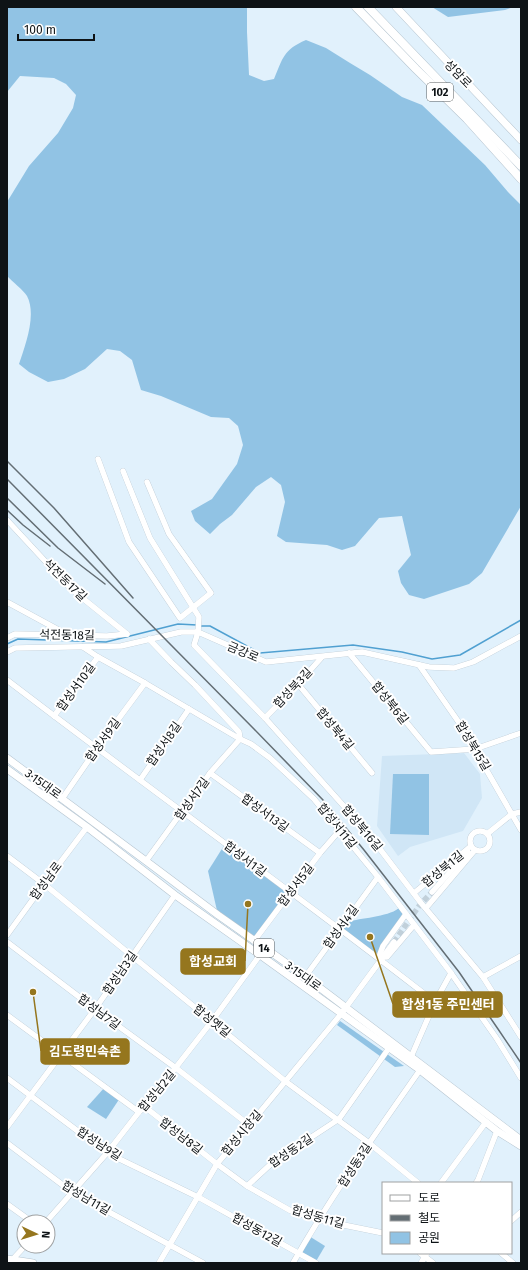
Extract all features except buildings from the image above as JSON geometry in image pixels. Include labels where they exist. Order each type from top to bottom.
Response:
[{"type":"highway","name":"102","points":[[356,7],[467,119],[521,179]]},
{"type":"highway","name":"102","points":[[368,7],[521,166]]},
{"type":"main road","name":"성암로","points":[[396,7],[521,140]]},
{"type":"main road","name":"3·15대로","points":[[7,758],[218,915],[346,1007],[521,1140]]},
{"type":"main road","name":"3·15대로","points":[[7,769],[175,895],[420,1070],[497,1131],[521,1146]]},
{"type":"main road","points":[[10,1260],[32,1263]]},
{"type":"street","points":[[98,460],[129,542],[180,618],[211,593],[169,534],[147,482]]},
{"type":"street","points":[[123,471],[150,538],[199,617],[198,632]]},
{"type":"street","name":"석전동17길","points":[[7,520],[70,588],[127,634]]},
{"type":"street","points":[[7,602],[68,635]]},
{"type":"street","name":"금강로","points":[[7,652],[15,648],[121,646],[182,632],[198,632],[266,662],[362,652],[429,667],[454,668],[473,662],[521,636]]},
{"type":"street","name":"합성북16길","points":[[198,632],[194,646],[265,718],[367,832],[414,893],[483,977],[521,1037]]},
{"type":"street","name":"석전동18길","points":[[7,638],[15,634],[107,636],[127,634]]},
{"type":"street","points":[[149,639],[239,732],[240,739]]},
{"type":"street","name":"합성서11길","points":[[83,647],[251,744],[270,758],[314,799],[378,877],[451,972],[497,1039],[521,1078]]},
{"type":"street","name":"합성북6길","points":[[349,653],[431,752],[475,749]]},
{"type":"street","name":"합성서10길","points":[[54,716],[98,657]]},
{"type":"street","name":"합성북3길","points":[[265,718],[322,657]]},
{"type":"street","name":"합성북15길","points":[[419,665],[460,724],[521,830]]},
{"type":"street","name":"합성서1길","points":[[7,680],[182,812],[382,958],[436,1002]]},
{"type":"street","name":"합성서9길","points":[[62,799],[97,748],[145,683]]},
{"type":"street","name":"합성북4길","points":[[298,684],[372,773]]},
{"type":"street","name":"합성서8길","points":[[140,780],[189,709]]},
{"type":"street","points":[[475,749],[521,733]]},
{"type":"street","name":"합성서7길","points":[[146,860],[210,773],[240,739]]},
{"type":"street","name":"합성서13길","points":[[210,773],[320,853]]},
{"type":"street","points":[[487,834],[512,814],[521,812]]},
{"type":"street","name":"합성남로","points":[[7,935],[87,828]]},
{"type":"street","name":"합성서5길","points":[[254,941],[320,853],[340,830]]},
{"type":"street","points":[[480,830],[487,834],[490,839],[488,846],[483,850],[473,848],[470,837],[474,832],[480,830]]},
{"type":"street","points":[[432,892],[473,848]]},
{"type":"street","points":[[426,908],[473,848]]},
{"type":"street","name":"합성북1길","points":[[414,893],[473,848]]},
{"type":"street","name":"합성옛길","points":[[7,856],[44,884],[285,1081],[339,1119],[417,1182]]},
{"type":"street","name":"합성서4길","points":[[305,977],[339,928],[378,877]]},
{"type":"street","name":"합성남3길","points":[[7,1127],[95,1009],[175,895]]},
{"type":"street","points":[[382,958],[380,954],[383,946],[406,914]]},
{"type":"street","points":[[382,958],[386,957],[414,925]]},
{"type":"street","name":"합성남7길","points":[[7,942],[176,1068],[249,1125]]},
{"type":"street","points":[[382,958],[394,942]]},
{"type":"street","name":"합성남2길","points":[[53,1214],[107,1153],[139,1112],[145,1107],[212,1021],[260,955]]},
{"type":"street","points":[[483,977],[521,956]]},
{"type":"street","name":"합성시장길","points":[[159,1263],[217,1164],[341,1014],[382,958]]},
{"type":"street","points":[[411,1057],[451,972]]},
{"type":"street","points":[[7,1015],[139,1112]]},
{"type":"street","points":[[339,1119],[389,1048]]},
{"type":"street","name":"합성동3길","points":[[293,1263],[369,1143],[420,1070]]},
{"type":"street","name":"합성남9길","points":[[7,1078],[107,1153],[198,1197]]},
{"type":"street","name":"합성남8길","points":[[145,1107],[217,1164]]},
{"type":"street","name":"합성동2길","points":[[247,1186],[272,1163],[339,1119]]},
{"type":"street","points":[[442,1182],[486,1122]]},
{"type":"street","points":[[477,1182],[497,1131]]},
{"type":"street","name":"합성남11길","points":[[7,1143],[72,1192],[203,1263]]},
{"type":"street","name":"합성동11길","points":[[217,1164],[247,1186],[291,1211],[319,1220],[382,1233]]},
{"type":"street","name":"합성동12길","points":[[198,1197],[316,1263]]},
{"type":"street","points":[[7,1204],[21,1214]]},
{"type":"street","points":[[512,1220],[521,1212]]},
{"type":"street","points":[[421,1263],[424,1254],[433,1263]]},
{"type":"street","points":[[502,1254],[513,1263]]},
{"type":"shaded area","points":[[464,753],[480,774],[482,798],[463,831],[410,847],[398,856],[377,826],[382,756]]},
{"type":"green space","points":[[7,7],[247,7],[249,75],[264,81],[274,79],[282,60],[288,51],[306,40],[326,48],[402,97],[422,105],[485,165],[521,205],[521,506],[482,573],[469,584],[424,599],[409,595],[401,583],[398,571],[411,555],[402,516],[379,518],[355,546],[342,550],[327,545],[286,542],[277,536],[285,502],[281,485],[271,477],[256,487],[232,515],[210,534],[195,521],[191,511],[212,499],[237,464],[243,445],[238,426],[229,418],[211,417],[161,396],[141,390],[132,360],[120,351],[107,349],[85,369],[64,379],[48,382],[29,372],[19,364],[29,330],[31,312],[27,296],[7,276],[7,202],[29,166],[58,133],[73,108],[76,95],[66,84],[54,78],[20,76],[7,92]]},
{"type":"green space","points":[[432,7],[513,7],[505,10],[448,17]]},
{"type":"green space","points":[[393,774],[429,774],[429,835],[390,834]]},
{"type":"green space","points":[[225,844],[290,892],[254,941],[218,915],[208,871]]},
{"type":"green space","points":[[400,907],[406,914],[383,946],[381,959],[339,928],[347,919],[351,921],[391,913]]},
{"type":"green space","points":[[340,1021],[404,1066],[395,1067],[337,1025]]},
{"type":"green space","points":[[105,1087],[120,1098],[106,1119],[87,1107]]},
{"type":"green space","points":[[309,1236],[325,1246],[315,1263],[299,1253]]},
{"type":"waterway","points":[[201,626],[210,626],[260,653],[353,645],[402,652],[432,659],[460,655],[521,620]]},
{"type":"waterway","points":[[7,644],[18,639],[106,642],[178,624],[197,625]]},
{"type":"tunnel","points":[[394,942],[419,906],[432,892]]},
{"type":"railway","points":[[7,461],[54,508],[133,598]]},
{"type":"railway","points":[[7,479],[323,800],[459,972],[521,1063]]},
{"type":"railway","points":[[7,498],[58,548],[105,584]]},
{"type":"railway","points":[[7,510],[23,525],[50,546]]},
{"type":"place","name":"합성교회","points":[[248,904]]},
{"type":"place","name":"합성1동 주민센터","points":[[370,937]]},
{"type":"place","name":"김도령민속촌","points":[[33,992]]}]
